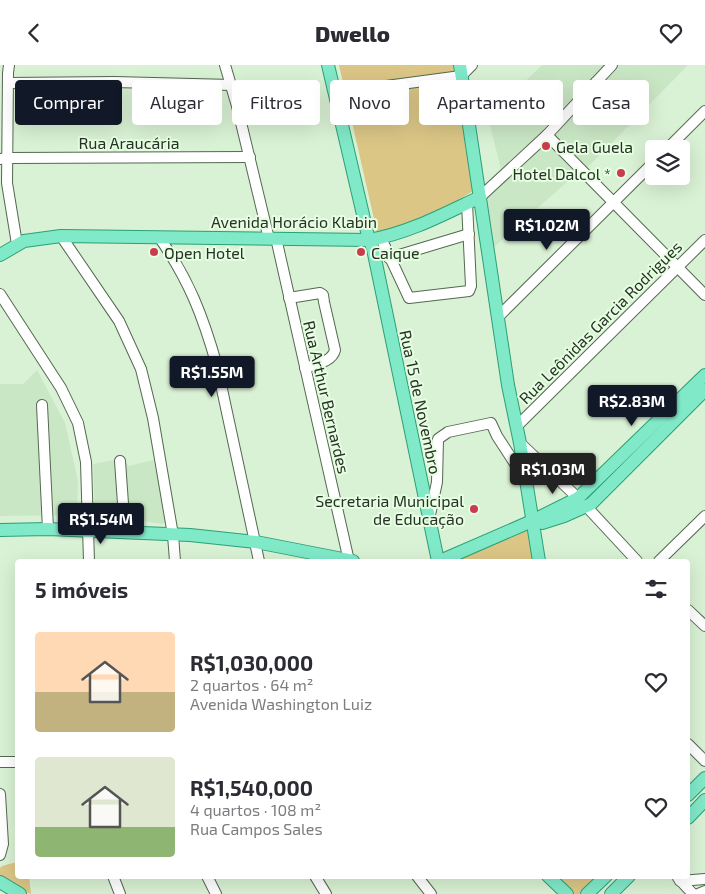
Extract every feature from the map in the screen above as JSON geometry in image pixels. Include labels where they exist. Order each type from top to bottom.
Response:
[{"type":"main road","name":"Rua 15 de Novembro","points":[[328,65],[331,80]]},
{"type":"main road","points":[[460,71],[538,559]]},
{"type":"main road","name":"Rua 15 de Novembro","points":[[343,125],[374,243],[439,559]]},
{"type":"main road","name":"Avenida Horácio Klabin","points":[[0,255],[17,244],[32,239],[60,236],[272,239],[374,243],[426,223],[467,203],[479,192]]},
{"type":"main road","points":[[582,502],[705,375]]},
{"type":"main road","points":[[444,559],[602,493],[705,390]]},
{"type":"main road","points":[[0,530],[88,530],[256,542],[341,559]]},
{"type":"main road","points":[[690,793],[705,778]]},
{"type":"main road","points":[[690,816],[705,800]]},
{"type":"main road","points":[[551,879],[566,894]]},
{"type":"main road","points":[[587,894],[603,879]]},
{"type":"main road","points":[[610,894],[626,879]]},
{"type":"main road","points":[[0,882],[17,893]]},
{"type":"street","name":"Rua Arthur Bernardes","points":[[225,65],[232,85]]},
{"type":"street","points":[[408,80],[460,71],[472,65]]},
{"type":"street","name":"Avenida Horácio Klabin","points":[[598,80],[612,65]]},
{"type":"street","points":[[17,244],[4,159],[6,73],[114,82],[232,85]]},
{"type":"street","name":"Avenida Horácio Klabin","points":[[479,192],[547,135],[573,107]]},
{"type":"street","points":[[676,140],[705,111]]},
{"type":"street","name":"Rua Arthur Bernardes","points":[[242,125],[289,298],[351,559]]},
{"type":"street","points":[[547,135],[705,295]]},
{"type":"street","name":"Rua Araucária","points":[[4,159],[250,157]]},
{"type":"street","points":[[498,317],[645,171]]},
{"type":"street","points":[[374,243],[389,258],[409,298],[470,291],[472,286],[467,203]]},
{"type":"street","points":[[389,258],[469,234]]},
{"type":"street","points":[[60,236],[119,321],[140,369],[153,419],[173,535],[175,559]]},
{"type":"street","points":[[159,237],[183,274],[199,307],[209,336],[218,366],[260,559]]},
{"type":"street","name":"Rua Leônidas Garcia Rodrigues","points":[[516,426],[705,240]]},
{"type":"street","points":[[289,298],[320,293],[322,295],[335,350],[334,355],[328,360],[305,368]]},
{"type":"street","points":[[0,294],[61,388],[78,423],[86,462],[89,559]]},
{"type":"street","points":[[42,405],[48,529]]},
{"type":"street","points":[[429,517],[437,482],[438,439],[448,433],[492,423],[497,436],[525,480]]},
{"type":"street","points":[[520,443],[582,502],[635,559]]},
{"type":"street","points":[[120,461],[126,532]]},
{"type":"street","points":[[661,559],[705,516]]},
{"type":"street","points":[[690,612],[705,626]]},
{"type":"street","points":[[690,746],[705,761]]},
{"type":"street","points":[[0,762],[15,762]]},
{"type":"street","points":[[0,794],[3,844],[0,855]]},
{"type":"street","points":[[690,878],[705,879]]},
{"type":"street","points":[[115,879],[120,894]]},
{"type":"street","points":[[208,879],[216,894]]},
{"type":"street","points":[[317,879],[326,894]]},
{"type":"street","points":[[418,879],[425,892]]},
{"type":"street","points":[[679,879],[692,894]]},
{"type":"street","points":[[698,894],[705,891]]},
{"type":"shaded area","points":[[339,65],[453,65],[455,80],[419,80],[419,125],[463,125],[473,191],[410,229],[377,232],[353,125],[409,125],[409,80],[342,80]]},
{"type":"shaded area","points":[[542,65],[608,65],[594,80],[573,80],[573,102],[563,112],[563,80],[527,80]]},
{"type":"shaded area","points":[[617,65],[688,65],[649,105],[649,80],[602,80]]},
{"type":"shaded area","points":[[573,110],[573,125],[629,125],[585,170],[549,135],[559,125],[563,125],[563,121]]},
{"type":"shaded area","points":[[490,125],[551,125],[543,133],[501,169]]},
{"type":"shaded area","points":[[546,138],[576,174],[494,247],[486,195]]},
{"type":"shaded area","points":[[37,370],[65,423],[78,481],[77,515],[0,516],[0,384],[23,384]]},
{"type":"shaded area","points":[[124,458],[128,466],[154,460],[166,522],[163,524],[106,516],[98,517],[95,515],[93,464]]},
{"type":"shaded area","points":[[531,526],[536,559],[462,559]]},
{"type":"shaded area","points":[[15,863],[15,879],[29,879],[31,894],[0,881],[0,868]]},
{"type":"shaded area","points":[[555,879],[598,879],[582,894],[571,894]]},
{"type":"place","name":"Gela Guela","points":[[546,146]]},
{"type":"place","name":"Hotel Dalcol *","points":[[621,173]]},
{"type":"place","name":"Open Hotel","points":[[154,252]]},
{"type":"place","name":"Caique","points":[[361,252]]},
{"type":"place","name":"Secretaria Municipal de Educação","points":[[474,509]]}]
